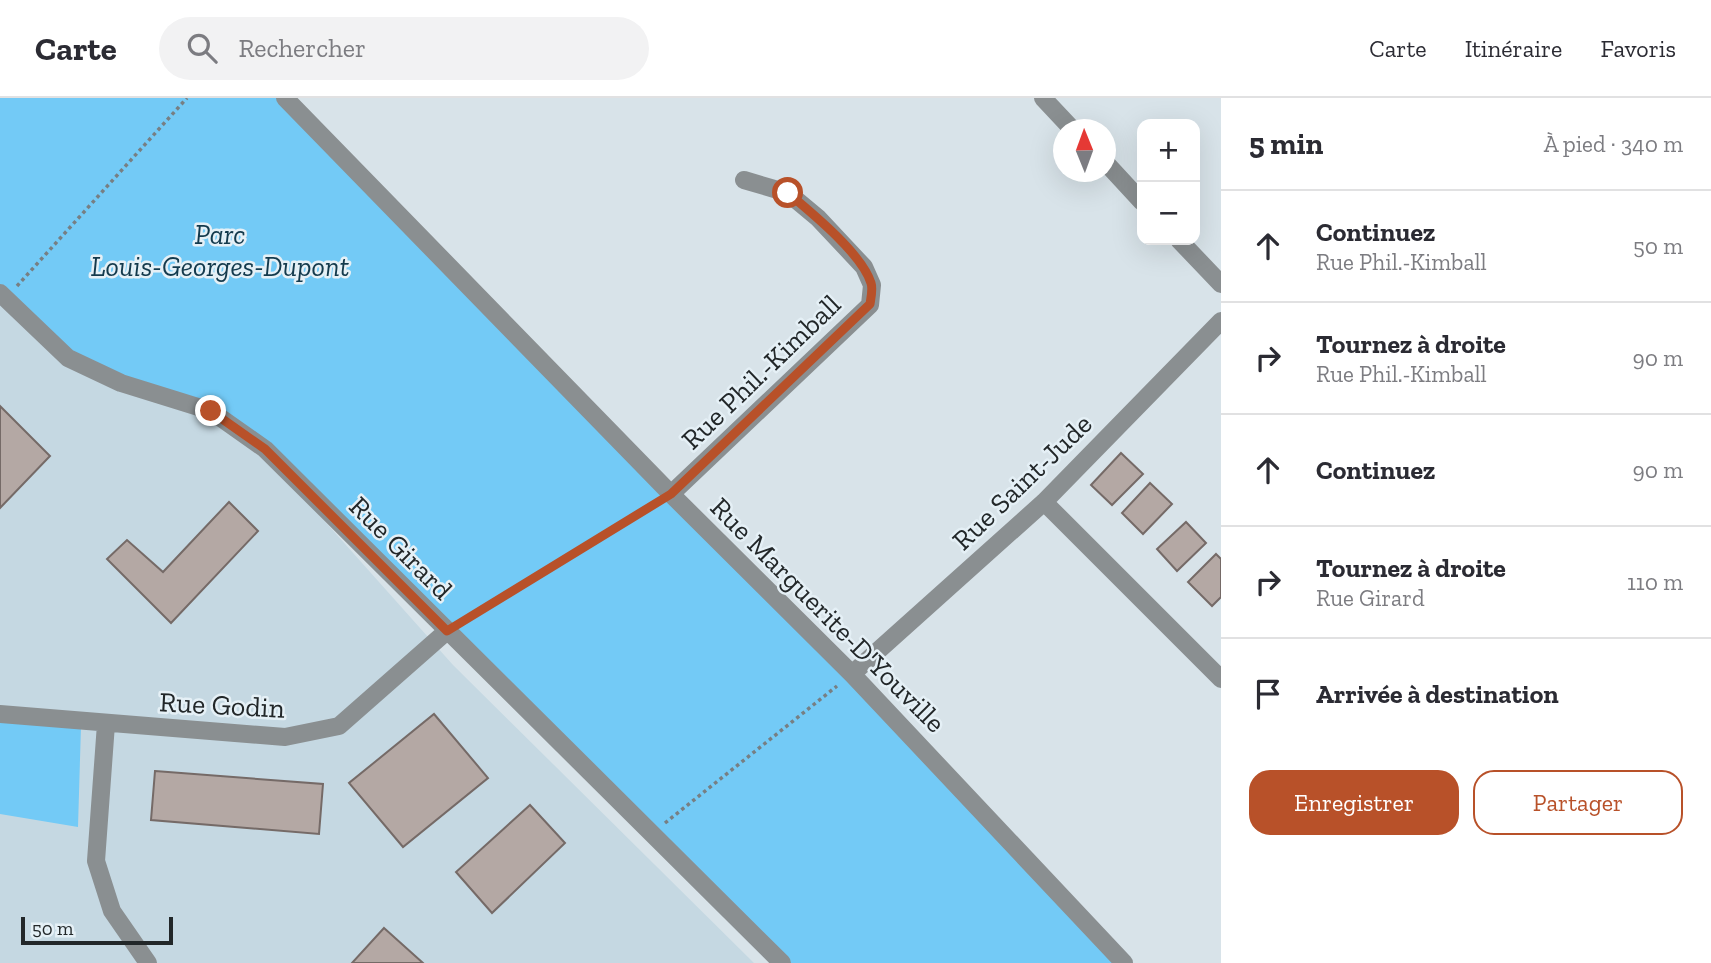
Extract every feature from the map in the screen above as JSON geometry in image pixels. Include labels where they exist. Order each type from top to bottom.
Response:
[{"type":"street","name":"Rue Marguerite-D'Youville","points":[[285,98],[671,494],[852,674],[1124,963]]},
{"type":"street","points":[[1043,98],[1063,119]]},
{"type":"street","points":[[1116,175],[1137,197]]},
{"type":"street","name":"Rue Phil.-Kimball","points":[[671,494],[870,304],[872,285],[863,267],[818,218],[788,193],[744,180]]},
{"type":"street","points":[[1183,245],[1221,284]]},
{"type":"street","name":"Rue Girard","points":[[3,296],[68,358],[121,383],[211,411],[265,449],[782,963]]},
{"type":"street","name":"Rue Saint-Jude","points":[[852,674],[1044,502],[1221,321]]},
{"type":"street","points":[[1044,502],[1221,679]]},
{"type":"street","name":"Rue Godin","points":[[0,715],[285,737],[339,726],[447,631]]},
{"type":"street","points":[[106,724],[96,861],[112,911],[148,963]]},
{"type":"path","points":[[3,296],[187,98]]},
{"type":"path","points":[[447,631],[671,494]]},
{"type":"path","points":[[653,832],[852,674]]},
{"type":"shaded area","points":[[0,300],[206,416],[263,452],[453,665],[754,963],[0,963]]},
{"type":"green space","name":"Parc Louis-Georges-Dupont","points":[[0,98],[284,98],[1133,963],[774,963],[267,447],[213,411],[69,357],[0,291]]},
{"type":"green space","points":[[0,721],[81,726],[78,827],[0,814]]},
{"type":"building","points":[[0,406],[50,456],[0,508]]},
{"type":"building","points":[[1121,453],[1143,474],[1112,505],[1091,485]]},
{"type":"building","points":[[1150,483],[1172,504],[1143,534],[1122,513]]},
{"type":"building","points":[[229,502],[258,531],[171,623],[107,559],[127,540],[163,572]]},
{"type":"building","points":[[1186,522],[1206,543],[1177,571],[1157,549]]},
{"type":"building","points":[[1216,554],[1221,559],[1221,597],[1212,606],[1188,582]]},
{"type":"building","points":[[434,714],[488,778],[403,847],[349,783]]},
{"type":"building","points":[[155,771],[323,784],[319,834],[151,820]]},
{"type":"building","points":[[530,805],[565,843],[492,913],[456,872]]},
{"type":"building","points":[[384,928],[423,963],[352,963]]},
{"type":"route","points":[[211,411],[265,449],[447,631],[671,494],[870,304],[872,285],[863,267],[818,218],[788,193]]}]
